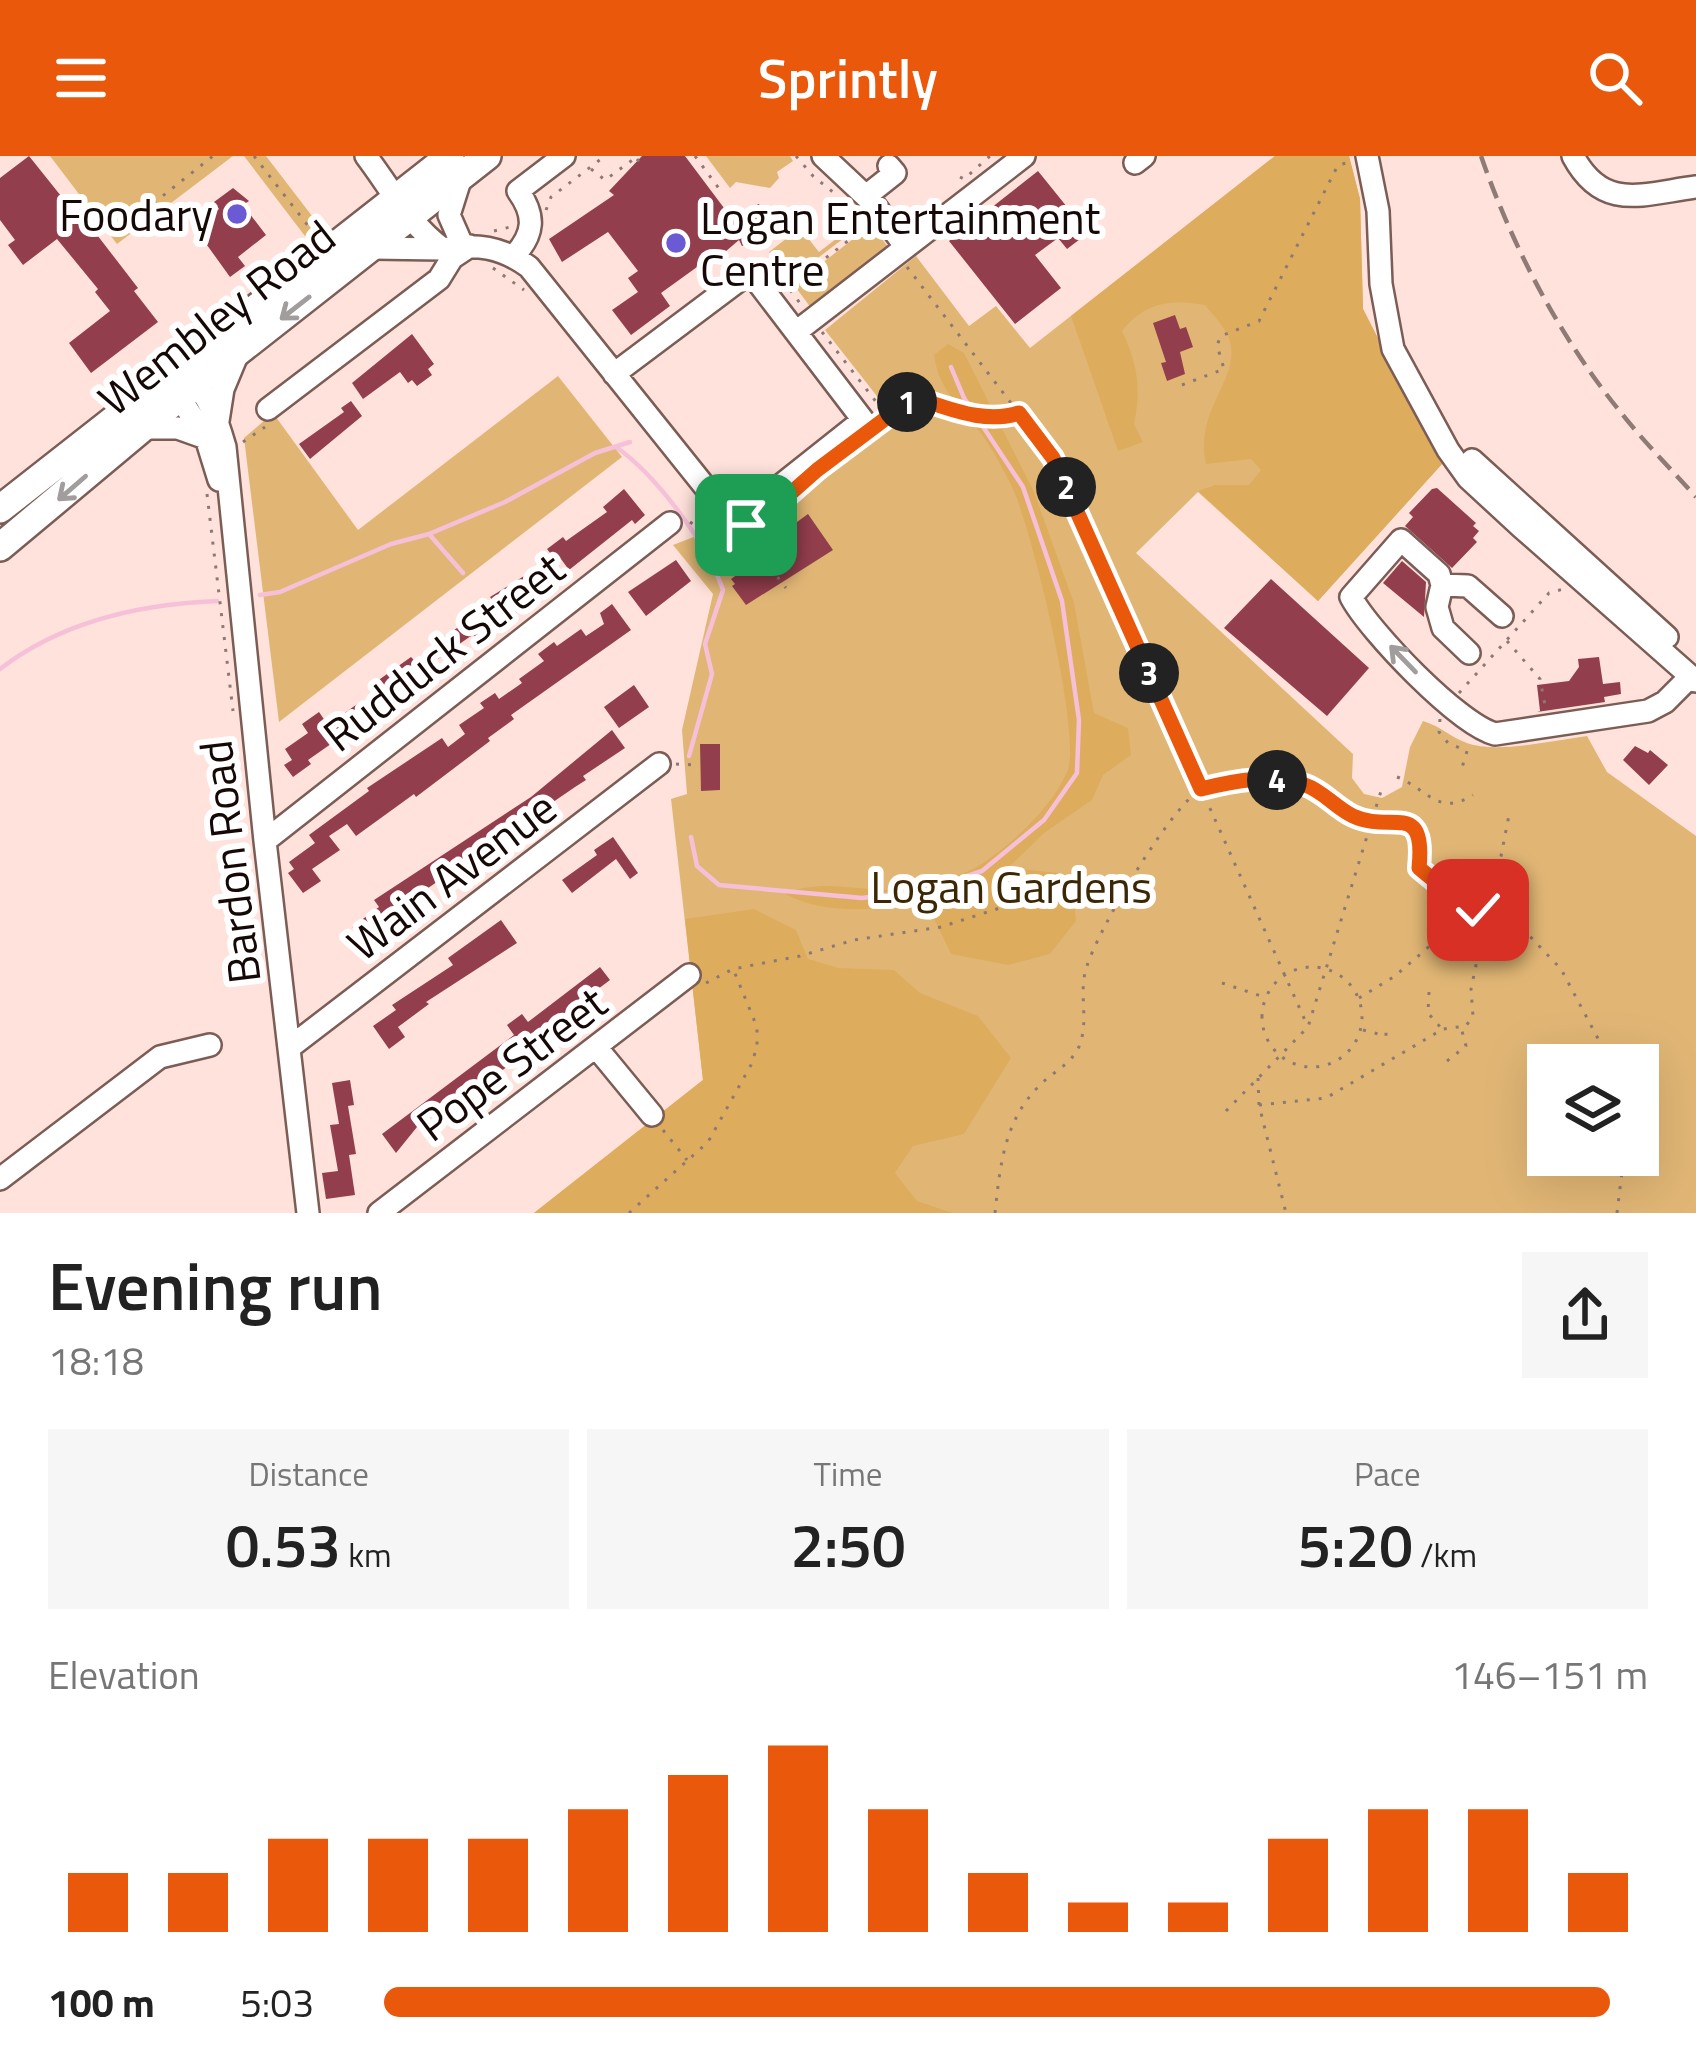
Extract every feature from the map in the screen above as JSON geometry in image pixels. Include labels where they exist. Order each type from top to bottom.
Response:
[{"type":"main road","name":"Wembley Road","points":[[0,509],[238,352],[372,248],[456,166],[487,156]]},
{"type":"main road","name":"Wembley Road","points":[[0,547],[142,428],[184,385],[408,210]]},
{"type":"street","points":[[366,156],[408,210],[467,246]]},
{"type":"street","points":[[514,256],[532,222],[531,211],[518,191],[564,156]]},
{"type":"street","points":[[823,156],[901,249]]},
{"type":"street","points":[[804,326],[1024,156]]},
{"type":"street","points":[[1573,156],[1584,176],[1607,194],[1696,188]]},
{"type":"street","points":[[1368,157],[1387,315],[1454,438],[1694,674],[1665,703],[1648,711],[1495,734],[1480,730],[1372,627],[1351,597],[1401,540],[1439,574],[1442,585],[1437,607],[1443,628],[1469,653]]},
{"type":"street","points":[[456,166],[449,215],[467,246]]},
{"type":"street","points":[[858,201],[895,172],[889,166]]},
{"type":"street","points":[[268,409],[439,279],[452,258],[467,246]]},
{"type":"street","points":[[372,248],[467,246],[514,256],[529,267],[614,374],[722,508],[746,521],[757,504],[863,420],[804,326],[749,272],[614,374]]},
{"type":"street","points":[[142,428],[216,435],[223,389],[238,352]]},
{"type":"street","name":"Bardon Road","points":[[184,385],[216,435],[228,503],[308,1213]]},
{"type":"street","name":"Rudduck Street","points":[[265,841],[670,523]]},
{"type":"street","points":[[1442,585],[1468,586],[1502,616]]},
{"type":"street","name":"Wain Avenue","points":[[290,1048],[659,764]]},
{"type":"street","name":"Pope Street","points":[[379,1213],[685,978]]},
{"type":"street","points":[[0,1179],[149,1064],[172,1053],[210,1045]]},
{"type":"street","points":[[596,1047],[652,1115]]},
{"type":"path","points":[[116,233],[213,156]]},
{"type":"path","points":[[254,156],[317,237]]},
{"type":"path","points":[[467,246],[532,222],[545,225],[551,197],[605,156]]},
{"type":"path","points":[[695,156],[723,194]]},
{"type":"path","points":[[796,156],[813,176],[858,201]]},
{"type":"path","points":[[960,177],[990,156]]},
{"type":"path","points":[[589,168],[605,180],[637,157],[644,168]]},
{"type":"path","points":[[1182,385],[1224,369],[1216,345],[1220,336],[1259,321],[1337,165],[1368,157]]},
{"type":"path","points":[[788,286],[872,222]]},
{"type":"path","points":[[467,246],[534,300]]},
{"type":"path","points":[[901,249],[1053,458],[1308,1027]]},
{"type":"path","points":[[769,261],[788,286],[804,326],[884,412]]},
{"type":"path","points":[[873,426],[919,399],[982,416],[1005,418],[1019,413]]},
{"type":"path","points":[[216,435],[235,448],[268,424],[268,409]]},
{"type":"path","points":[[694,524],[722,544],[730,543],[746,521]]},
{"type":"path","points":[[746,521],[758,552],[786,588]]},
{"type":"path","points":[[1461,771],[1467,751],[1448,743],[1439,732],[1442,698],[1549,593],[1568,588],[1581,593]]},
{"type":"path","points":[[1506,640],[1540,679],[1545,704]]},
{"type":"path","points":[[684,764],[698,765]]},
{"type":"path","points":[[1397,777],[1444,804],[1453,806],[1473,795]]},
{"type":"path","points":[[995,1213],[1006,1133],[1040,1085],[1070,1061],[1081,1044],[1080,997],[1098,935],[1177,811],[1201,789],[1265,779],[1306,785],[1355,818],[1402,820],[1416,829],[1421,843],[1419,868],[1465,906],[1523,929],[1561,969],[1601,1044]]},
{"type":"path","points":[[1226,1111],[1308,1027],[1381,791]]},
{"type":"path","points":[[1359,998],[1395,976],[1439,938],[1458,937],[1470,927],[1501,856],[1509,815]]},
{"type":"path","points":[[685,978],[688,992],[734,969],[854,940],[941,927],[1084,892],[1124,892]]},
{"type":"path","points":[[1259,1105],[1326,1098],[1443,1029],[1461,1029],[1473,1016],[1471,989],[1480,952],[1470,927]]},
{"type":"path","points":[[1325,968],[1349,982],[1359,998],[1362,1029],[1349,1053],[1321,1067],[1291,1063],[1277,1054],[1263,1028],[1266,998],[1284,975],[1297,969],[1325,968]]},
{"type":"path","points":[[629,1213],[708,1142],[757,1047],[757,1027],[734,969]]},
{"type":"path","points":[[1222,982],[1266,998]]},
{"type":"path","points":[[1429,992],[1429,1016],[1443,1029]]},
{"type":"path","points":[[1362,1029],[1386,1036],[1386,1031]]},
{"type":"path","points":[[1447,1061],[1466,1046],[1461,1029]]},
{"type":"path","points":[[1258,1076],[1259,1105],[1286,1213]]},
{"type":"path","points":[[652,1115],[688,1162]]},
{"type":"path","points":[[1617,1213],[1621,1176]]},
{"type":"green space","points":[[50,156],[233,156],[117,244]]},
{"type":"green space","points":[[244,156],[266,156],[322,229],[308,240]]},
{"type":"green space","points":[[706,156],[790,156],[793,161],[777,172],[779,178],[770,188],[736,182],[730,188]]},
{"type":"green space","name":"Logan Gardens","points":[[1275,156],[1349,156],[1360,199],[1363,309],[1442,464],[1318,601],[1198,492],[1136,553],[1353,754],[1352,778],[1364,794],[1382,798],[1402,787],[1410,747],[1423,721],[1479,746],[1587,736],[1607,772],[1696,836],[1696,1213],[534,1213],[703,1080],[671,799],[687,794],[682,730],[713,594],[673,545],[740,519],[887,409],[825,330],[916,256],[969,326],[996,306],[1030,348]]},
{"type":"green space","points":[[1275,156],[1349,156],[1360,199],[1363,309],[1442,464],[1318,601],[1198,491],[1215,485],[1249,485],[1261,470],[1251,459],[1206,464],[1206,426],[1231,351],[1226,332],[1205,305],[1181,302],[1149,308],[1122,331],[1137,376],[1134,424],[1143,442],[1118,451],[1071,316]]},
{"type":"green space","points":[[862,219],[864,223],[790,279],[769,252],[800,228],[819,252]]},
{"type":"green space","points":[[871,225],[889,248],[811,308],[794,285]]},
{"type":"green space","points":[[948,344],[964,353],[1034,492],[1074,603],[1094,713],[1128,728],[1131,755],[1103,775],[1092,800],[1044,833],[1008,868],[1059,873],[1072,886],[1076,921],[1050,954],[1008,965],[951,954],[927,904],[837,908],[785,894],[827,886],[911,888],[962,874],[1030,824],[1067,772],[1070,751],[1062,677],[1031,543],[999,463],[941,380],[934,355]]},
{"type":"green space","points":[[558,376],[622,457],[279,722],[244,438],[273,413],[358,530]]},
{"type":"green space","points":[[754,909],[796,930],[808,959],[839,968],[894,970],[920,993],[978,1016],[1011,1058],[964,1134],[913,1146],[895,1173],[917,1201],[953,1213],[534,1213],[703,1080],[685,919]]},
{"type":"building","points":[[29,156],[65,201],[73,195],[88,215],[84,218],[158,322],[91,373],[69,343],[110,311],[95,292],[98,289],[57,239],[23,265],[8,245],[15,240],[0,220],[0,178]]},
{"type":"building","name":"Logan Entertainment Centre","points":[[642,156],[685,156],[730,216],[759,204],[771,235],[742,246],[739,240],[718,258],[715,254],[661,293],[670,306],[631,335],[612,310],[638,292],[628,278],[638,271],[608,232],[562,262],[549,239],[614,195],[609,191]]},
{"type":"building","points":[[1038,171],[1088,233],[1067,249],[1058,238],[1035,255],[1061,288],[1015,324],[949,241]]},
{"type":"building","points":[[233,188],[249,201],[243,205],[266,235],[238,257],[245,266],[230,277],[194,227],[219,209],[214,202]]},
{"type":"building","points":[[1175,315],[1180,329],[1186,327],[1193,347],[1180,352],[1185,374],[1167,381],[1153,323]]},
{"type":"building","points":[[412,334],[434,364],[428,369],[432,375],[417,386],[400,372],[363,399],[352,383]]},
{"type":"building","points":[[351,401],[362,416],[310,459],[299,444],[344,412],[341,408]]},
{"type":"building","points":[[1437,488],[1479,531],[1473,538],[1477,542],[1452,568],[1405,526],[1413,517],[1409,513]]},
{"type":"building","points":[[624,489],[645,515],[569,570],[561,559],[557,562],[547,549],[607,512],[603,507]]},
{"type":"building","points":[[808,514],[833,550],[746,605],[731,579],[766,554],[761,548],[786,530],[782,524]]},
{"type":"building","points":[[676,560],[691,581],[646,616],[628,592]]},
{"type":"building","points":[[1402,561],[1426,582],[1424,617],[1383,583]]},
{"type":"building","points":[[537,568],[544,578],[517,597],[525,608],[507,620],[503,614],[476,638],[473,635],[438,659],[430,647],[494,602],[490,597]]},
{"type":"building","points":[[1271,579],[1369,668],[1327,716],[1224,628]]},
{"type":"building","points":[[612,604],[631,630],[511,715],[514,719],[490,741],[416,797],[414,794],[356,836],[347,824],[329,836],[340,850],[312,869],[321,881],[303,893],[288,873],[294,869],[289,862],[315,843],[309,835],[367,788],[442,738],[448,747],[465,734],[459,725],[484,708],[480,703],[495,693],[499,699],[522,683],[519,679],[544,661],[538,654],[554,642],[557,646],[581,629],[586,636],[604,624],[600,613]]},
{"type":"building","points":[[411,657],[430,677],[389,705],[373,684]]},
{"type":"building","points":[[1599,657],[1603,684],[1620,682],[1621,694],[1604,697],[1605,702],[1537,712],[1537,685],[1569,681],[1579,667],[1578,659]]},
{"type":"building","points":[[634,685],[649,707],[619,728],[604,707]]},
{"type":"building","points":[[360,702],[372,719],[361,727],[357,720],[336,735],[338,739],[293,777],[284,765],[292,760],[285,749],[308,733],[302,724],[319,712],[328,725]]},
{"type":"building","points":[[612,730],[625,748],[415,897],[400,912],[408,923],[396,931],[388,920],[361,939],[352,927],[379,907],[374,900],[531,797]]},
{"type":"building","points":[[700,744],[720,744],[720,790],[701,791]]},
{"type":"building","points":[[1635,746],[1650,750],[1668,765],[1649,785],[1623,760]]},
{"type":"building","points":[[613,837],[638,873],[630,879],[616,859],[572,893],[562,880]]},
{"type":"building","points":[[501,920],[517,943],[426,1002],[429,1004],[398,1027],[405,1037],[389,1049],[373,1026],[396,1010],[392,1005],[453,965],[448,958]]},
{"type":"building","points":[[600,967],[610,980],[590,995],[596,1003],[586,1010],[580,1002],[557,1019],[563,1028],[494,1076],[491,1072],[417,1127],[396,1153],[382,1134],[514,1035],[507,1025],[522,1014],[528,1022]]},
{"type":"building","points":[[350,1080],[354,1105],[348,1106],[356,1154],[349,1155],[355,1195],[326,1199],[322,1173],[338,1171],[330,1125],[339,1124],[332,1083]]},
{"type":"waterway","points":[[691,837],[697,866],[719,885],[862,898],[926,890],[982,871],[1044,820],[1077,773],[1079,720],[1062,601],[1023,487],[964,398],[951,367]]},
{"type":"waterway","points":[[260,595],[280,592],[391,544],[429,534],[505,502],[595,453],[630,442]]},
{"type":"waterway","points":[[616,447],[678,511],[723,590],[705,644],[712,674],[689,756]]},
{"type":"waterway","points":[[429,534],[463,573]]},
{"type":"waterway","points":[[0,669],[49,639],[103,618],[217,601]]},
{"type":"railway","points":[[1481,156],[1523,258],[1578,355],[1631,425],[1696,497]]},
{"type":"place","name":"Foodary","points":[[237,214]]},
{"type":"place","name":"Logan Entertainment Centre","points":[[676,243]]},
{"type":"route","points":[[746,525],[766,515],[909,401],[919,399],[982,416],[1005,418],[1019,413],[1053,458],[1201,789],[1265,779],[1306,785],[1355,818],[1402,820],[1416,829],[1421,843],[1419,868],[1465,906],[1478,910]]}]
